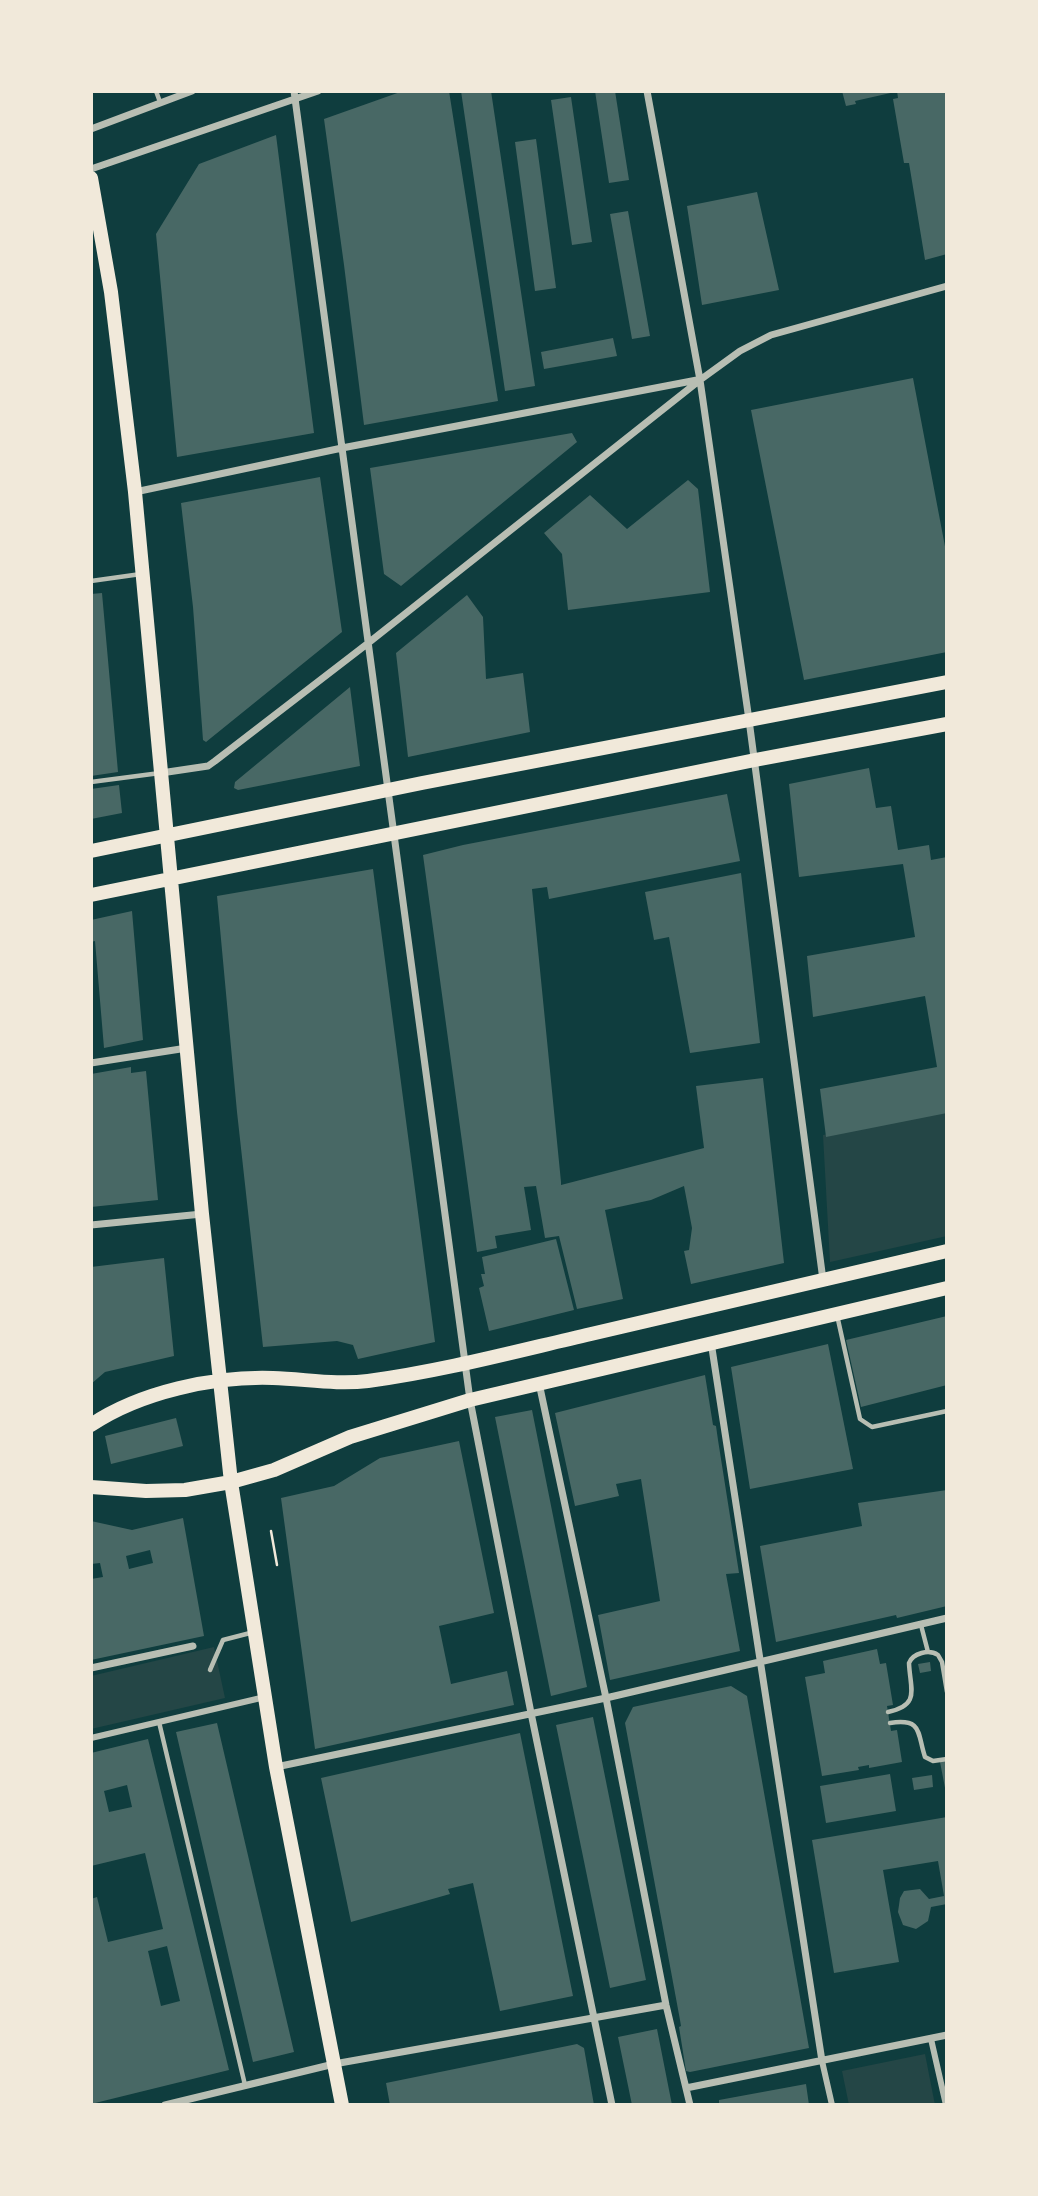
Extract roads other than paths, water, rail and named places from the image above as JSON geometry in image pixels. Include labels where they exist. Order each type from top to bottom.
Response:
[{"type":"main road","points":[[91,178],[111,292],[135,492],[202,1214],[232,1482],[276,1767],[342,2105]]},
{"type":"main road","points":[[91,851],[947,681]]},
{"type":"main road","points":[[91,895],[755,760],[947,724]]},
{"type":"main road","points":[[91,1425],[138,1401],[220,1381],[270,1378],[340,1383],[367,1381],[465,1363],[947,1251]]},
{"type":"main road","points":[[91,1487],[146,1491],[232,1482],[274,1471],[350,1437],[470,1400],[947,1288]]},
{"type":"street","points":[[91,129],[192,91]]},
{"type":"street","points":[[91,169],[295,95],[318,91]]},
{"type":"street","points":[[647,91],[699,380],[755,760],[823,1280]]},
{"type":"street","points":[[295,95],[470,1400],[612,2105]]},
{"type":"street","points":[[161,773],[208,766],[367,644],[699,380],[740,351],[771,335],[947,286]]},
{"type":"street","points":[[135,492],[342,448],[699,380]]},
{"type":"street","points":[[91,1063],[187,1047]]},
{"type":"street","points":[[91,1225],[202,1214]]},
{"type":"street","points":[[711,1342],[822,2061],[832,2105]]},
{"type":"street","points":[[539,1383],[606,1698],[666,2005],[690,2105]]},
{"type":"street","points":[[276,1767],[606,1698],[947,1619]]},
{"type":"street","points":[[91,1668],[193,1646]]},
{"type":"street","points":[[91,1738],[265,1697]]},
{"type":"street","points":[[165,2105],[334,2064],[666,2005]]},
{"type":"street","points":[[686,2088],[947,2035]]},
{"type":"street","points":[[931,2039],[946,2105]]},
{"type":"lane","points":[[156,91],[160,103]]},
{"type":"lane","points":[[91,581],[142,574]]},
{"type":"lane","points":[[91,782],[161,773]]},
{"type":"lane","points":[[836,1313],[860,1419],[865,1425],[872,1427],[947,1411]]},
{"type":"lane","points":[[920,1624],[928,1652]]},
{"type":"lane","points":[[210,1670],[223,1640],[255,1632]]},
{"type":"lane","points":[[888,1712],[903,1708],[910,1702],[912,1690],[909,1663],[915,1655],[934,1652],[941,1658],[947,1692]]},
{"type":"lane","points":[[890,1723],[903,1721],[916,1726],[920,1731],[925,1756],[933,1761],[947,1759]]},
{"type":"lane","points":[[159,1722],[245,2085]]}]
